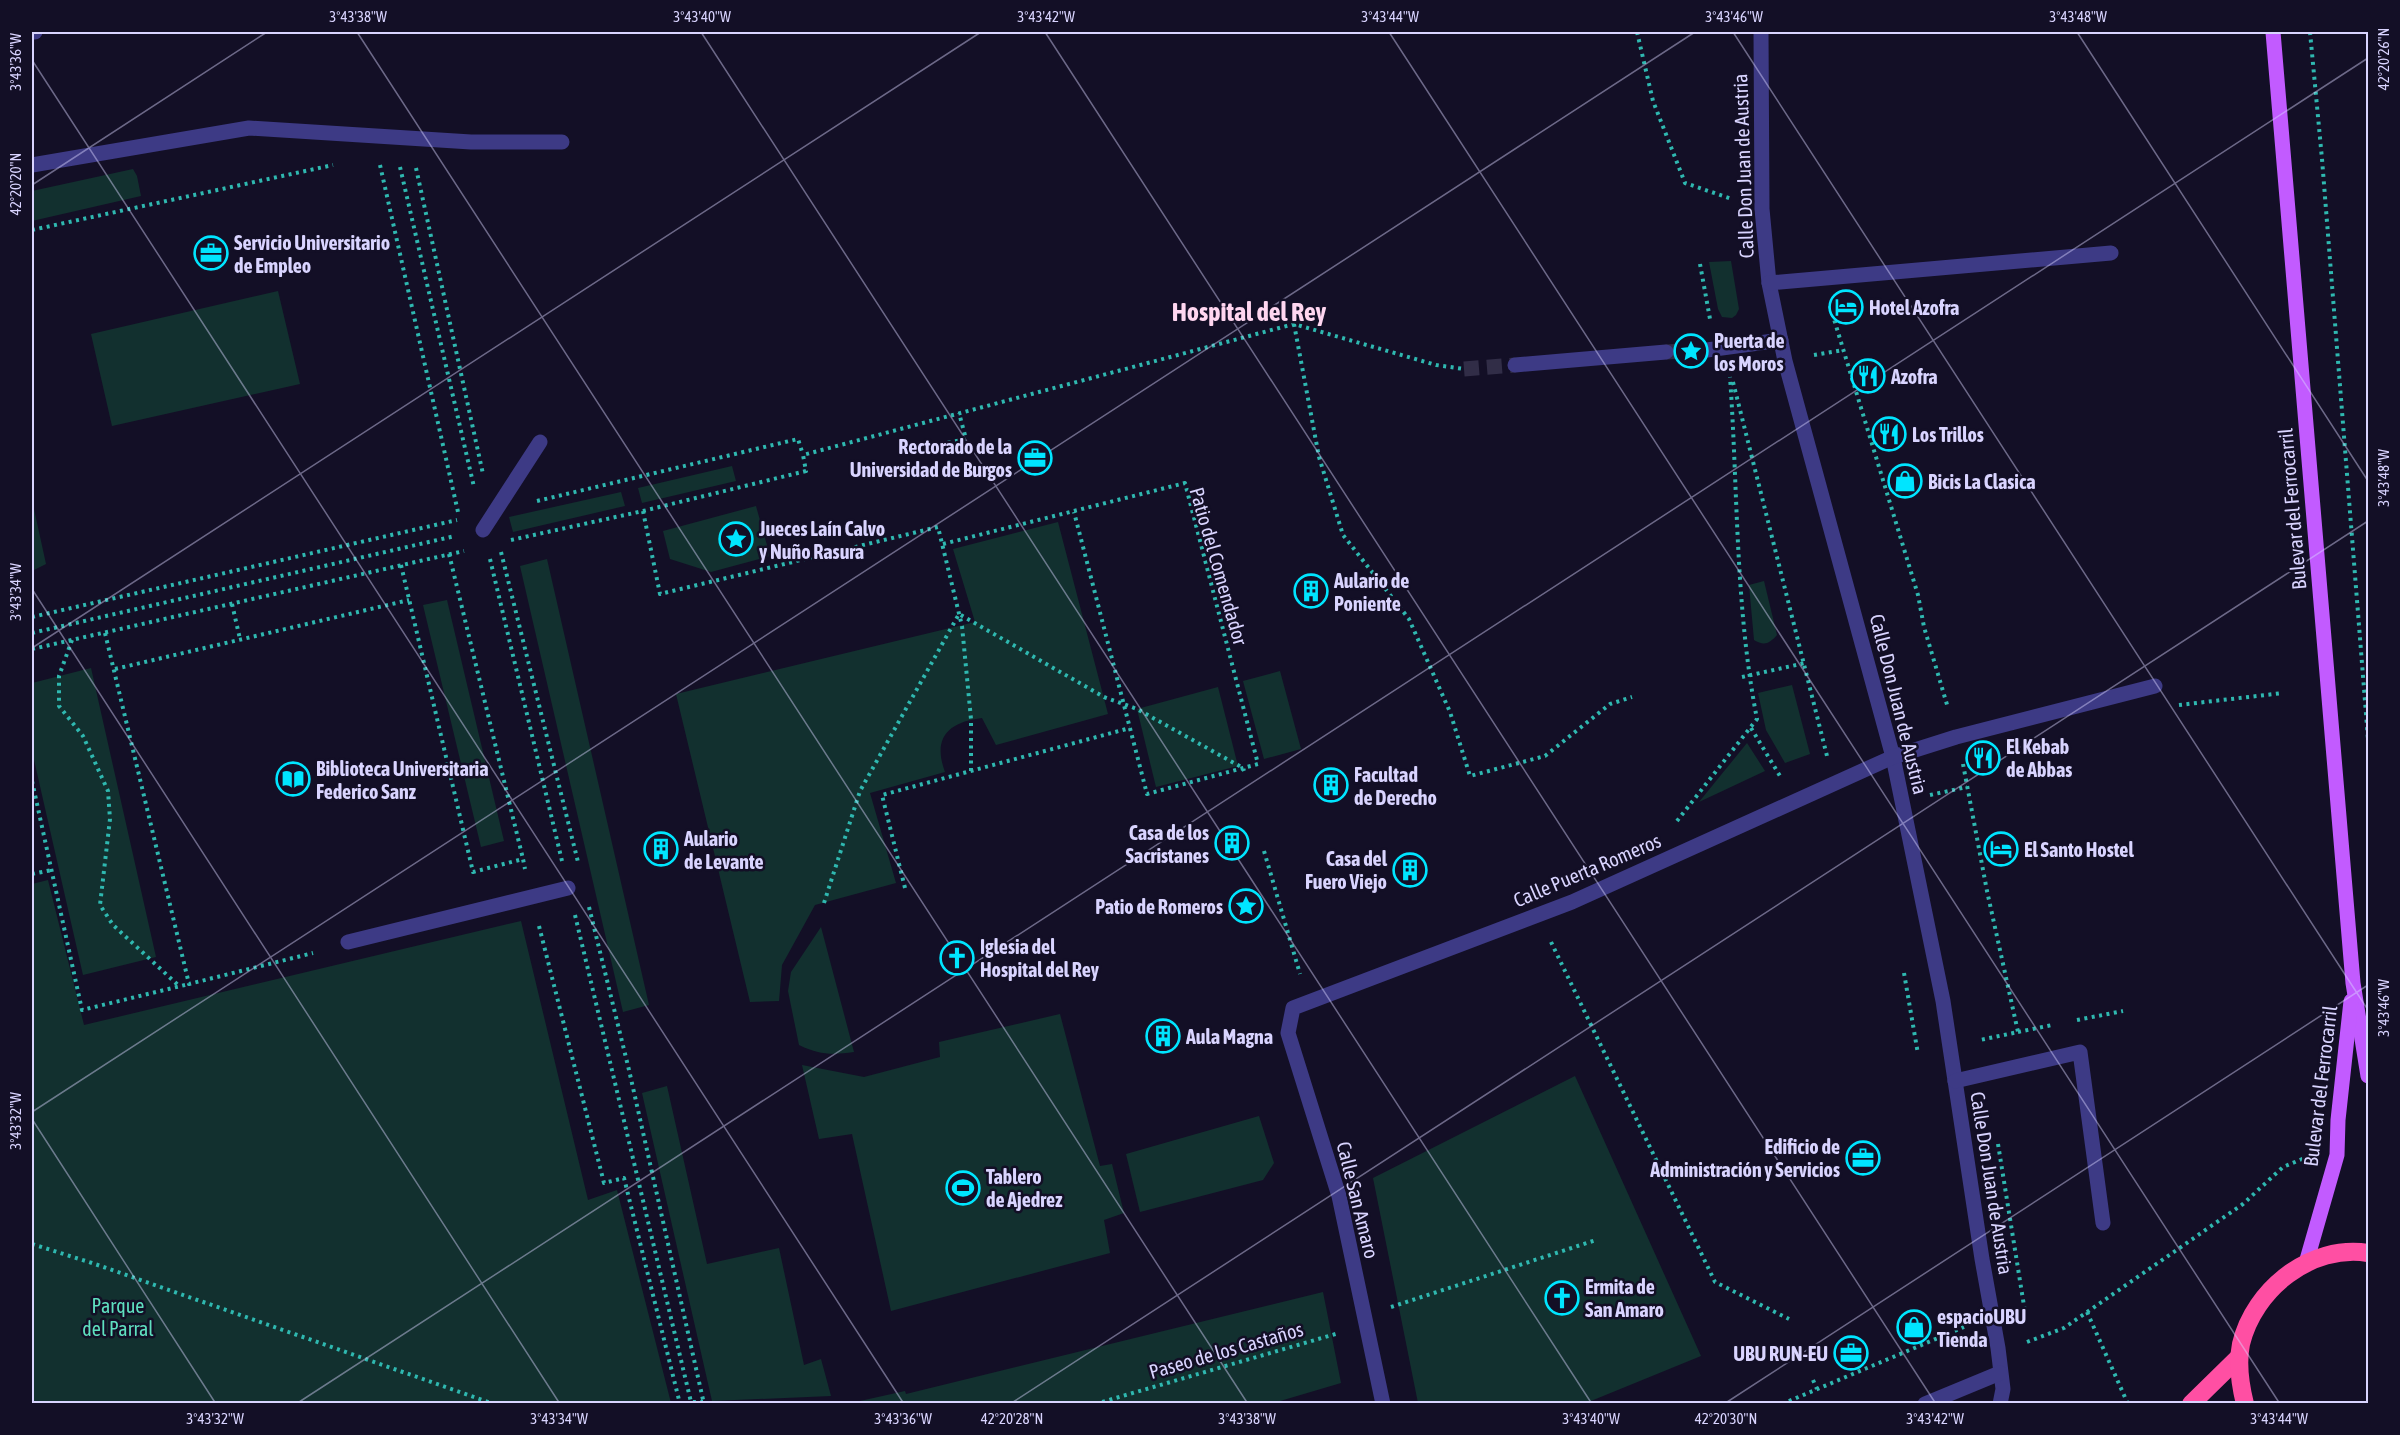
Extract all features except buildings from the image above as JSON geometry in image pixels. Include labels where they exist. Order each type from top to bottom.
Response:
[{"type":"highway","points":[[2245,1404],[2240,1387],[2239,1357],[2242,1342],[2256,1308],[2278,1282],[2306,1263],[2338,1253],[2368,1253]]},
{"type":"highway","points":[[2191,1404],[2239,1357]]},
{"type":"main road","name":"Bulevar del Ferrocarril","points":[[2274,32],[2353,983],[2368,1076]]},
{"type":"main road","name":"Bulevar del Ferrocarril","points":[[2306,1263],[2337,1155],[2338,1120],[2353,983]]},
{"type":"street","name":"Calle Don Juan de Austria","points":[[1761,32],[1762,209],[1769,283],[1781,340],[1893,757],[1943,1001],[2001,1373],[2001,1396],[2012,1404]]},
{"type":"street","points":[[32,165],[249,128],[395,144],[562,142]]},
{"type":"street","points":[[1769,283],[2111,253]]},
{"type":"street","points":[[1714,349],[1781,340]]},
{"type":"street","points":[[1515,365],[1666,352]]},
{"type":"street","points":[[483,530],[540,442]]},
{"type":"street","name":"Calle Puerta Romeros","points":[[1293,1008],[1309,1004],[1538,915],[1640,872],[1794,800],[1893,757],[1956,736],[2155,686]]},
{"type":"street","points":[[348,942],[568,888]]},
{"type":"street","name":"Calle San Amaro","points":[[1293,1008],[1288,1033],[1338,1196],[1383,1404]]},
{"type":"street","points":[[1955,1081],[2080,1052],[2103,1223]]},
{"type":"street","points":[[1925,1404],[2001,1373]]},
{"type":"path","points":[[1637,32],[1653,101],[1685,183],[1762,209]]},
{"type":"path","points":[[2310,32],[2368,739]]},
{"type":"path","points":[[395,144],[483,530],[691,1402],[704,1402],[629,1070],[587,898]]},
{"type":"path","points":[[32,617],[460,519],[377,155],[395,144],[411,147],[499,543],[578,864]]},
{"type":"path","points":[[32,230],[344,162]]},
{"type":"path","points":[[1700,264],[1714,349]]},
{"type":"path","points":[[1821,278],[1918,595],[1924,627],[1956,736],[2018,1032],[1980,1040],[1986,1074]]},
{"type":"path","points":[[803,455],[1294,324],[1436,365],[1464,369]]},
{"type":"path","points":[[1294,324],[1319,457],[1343,535],[1409,619],[1450,712],[1470,776],[1545,756],[1610,704],[1632,697]]},
{"type":"path","points":[[1673,827],[1757,719],[1749,676],[1741,576],[1730,371],[1805,663],[1833,783]]},
{"type":"path","points":[[911,450],[966,439],[959,413]]},
{"type":"path","points":[[494,513],[798,439],[806,471],[499,543]]},
{"type":"path","name":"Patio del Comendador","points":[[1074,512],[1185,483],[1258,764],[1244,770]]},
{"type":"path","points":[[643,511],[660,594],[938,527],[959,614],[971,719],[971,771]]},
{"type":"path","points":[[943,544],[1074,512],[1147,794],[1244,770]]},
{"type":"path","points":[[32,633],[483,530]]},
{"type":"path","points":[[32,649],[487,546]]},
{"type":"path","points":[[449,554],[604,1183],[624,1178],[680,1404]]},
{"type":"path","points":[[401,565],[473,872],[523,860]]},
{"type":"path","points":[[115,669],[409,600]]},
{"type":"path","points":[[232,603],[240,639]]},
{"type":"path","points":[[959,614],[1104,697],[1124,703],[1244,770]]},
{"type":"path","points":[[824,903],[860,791],[959,614]]},
{"type":"path","points":[[105,633],[189,984]]},
{"type":"path","points":[[72,640],[59,676],[59,706],[83,736],[108,791],[110,819],[100,905],[113,925],[179,986]]},
{"type":"path","points":[[1742,677],[1805,663]]},
{"type":"path","points":[[2155,686],[2172,706],[2283,693]]},
{"type":"path","points":[[905,888],[882,795],[1130,728]]},
{"type":"path","points":[[1751,728],[1794,800]]},
{"type":"path","points":[[32,782],[82,1010],[313,952]]},
{"type":"path","points":[[1264,851],[1309,1004]]},
{"type":"path","points":[[32,874],[52,870]]},
{"type":"path","points":[[1538,915],[1714,1282],[1789,1319]]},
{"type":"path","points":[[1997,1142],[2025,1312]]},
{"type":"path","points":[[2128,1404],[2087,1312],[2243,1204],[2283,1167],[2304,1158],[2337,1155]]},
{"type":"path","name":"Paseo de los Castaños","points":[[1095,1404],[1365,1320],[1399,1305],[1596,1240]]},
{"type":"path","points":[[32,1244],[494,1404]]},
{"type":"path","points":[[1782,1404],[1965,1326]]},
{"type":"path","points":[[1813,1380],[1817,1389]]},
{"type":"green space","points":[[133,169],[137,176],[141,196],[32,221],[32,191]]},
{"type":"green space","points":[[1731,261],[1739,309],[1732,318],[1722,317],[1718,309],[1709,262]]},
{"type":"green space","points":[[278,291],[300,384],[112,426],[91,334]]},
{"type":"green space","points":[[732,466],[736,481],[642,503],[638,488]]},
{"type":"green space","points":[[621,492],[625,506],[513,532],[509,517]]},
{"type":"green space","points":[[32,500],[46,564],[32,571]]},
{"type":"green space","points":[[756,506],[770,556],[711,572],[670,559],[663,531]]},
{"type":"green space","points":[[1058,522],[1108,714],[996,745],[982,718],[960,723],[946,733],[942,741],[942,760],[945,772],[870,793],[896,883],[815,905],[782,965],[779,1001],[750,1002],[676,694],[975,622],[953,549]]},
{"type":"green space","points":[[547,559],[649,1005],[623,1012],[520,566]]},
{"type":"green space","points":[[1764,581],[1777,635],[1769,642],[1761,643],[1754,640],[1749,585]]},
{"type":"green space","points":[[447,600],[504,841],[481,847],[423,605]]},
{"type":"green space","points":[[91,668],[156,957],[83,975],[32,751],[32,683]]},
{"type":"green space","points":[[1280,671],[1301,749],[1264,759],[1243,681]]},
{"type":"green space","points":[[1792,685],[1810,754],[1785,763],[1766,730],[1758,693]]},
{"type":"green space","points":[[1218,687],[1238,766],[1156,787],[1137,709]]},
{"type":"green space","points":[[1747,743],[1765,771],[1699,802]]},
{"type":"green space","name":"Parque del Parral","points":[[48,880],[84,1025],[521,921],[588,1200],[617,1190],[671,1403],[32,1403],[32,884]]},
{"type":"green space","points":[[821,927],[854,1052],[826,1053],[799,1045],[788,991],[791,972]]},
{"type":"green space","points":[[1060,1014],[1100,1166],[1112,1164],[1124,1213],[1104,1220],[1110,1253],[891,1311],[852,1134],[819,1139],[802,1065],[864,1077],[940,1057],[939,1042]]},
{"type":"green space","points":[[1575,1076],[1701,1356],[1586,1403],[1418,1403],[1373,1178]]},
{"type":"green space","points":[[667,1086],[707,1264],[779,1248],[804,1365],[821,1359],[831,1396],[712,1401],[642,1093]]},
{"type":"green space","points":[[1259,1116],[1274,1163],[1263,1180],[1140,1212],[1126,1154]]},
{"type":"green space","points":[[1323,1292],[1341,1383],[1270,1404],[851,1403],[905,1391],[906,1394]]},
{"type":"tunnel","points":[[1666,352],[1707,350]]},
{"type":"tunnel","points":[[1464,369],[1515,365]]},
{"type":"place","name":"Servicio Universitario de Empleo","points":[[211,253]]},
{"type":"place","name":"Hotel Azofra","points":[[1846,307]]},
{"type":"place","name":"Puerta de los Moros","points":[[1691,351]]},
{"type":"place","name":"Azofra","points":[[1868,376]]},
{"type":"place","name":"Los Trillos","points":[[1889,434]]},
{"type":"place","name":"Rectorado de la Universidad de Burgos","points":[[1035,458]]},
{"type":"place","name":"Bicis La Clasica","points":[[1905,481]]},
{"type":"place","name":"Jueces Laín Calvo y Nuño Rasura","points":[[736,539]]},
{"type":"place","name":"Aulario de Poniente","points":[[1311,591]]},
{"type":"place","name":"El Kebab de Abbas","points":[[1983,758]]},
{"type":"place","name":"Biblioteca Universitaria Federico Sanz","points":[[293,779]]},
{"type":"place","name":"Facultad de Derecho","points":[[1331,785]]},
{"type":"place","name":"Casa de los Sacristanes","points":[[1232,843]]},
{"type":"place","name":"Aulario de Levante","points":[[661,849]]},
{"type":"place","name":"El Santo Hostel","points":[[2001,849]]},
{"type":"place","name":"Casa del Fuero Viejo","points":[[1410,870]]},
{"type":"place","name":"Patio de Romeros","points":[[1246,906]]},
{"type":"place","name":"Iglesia del Hospital del Rey","points":[[957,958]]},
{"type":"place","name":"Aula Magna","points":[[1163,1036]]},
{"type":"place","name":"Edificio de Administración y Servicios","points":[[1863,1158]]},
{"type":"place","name":"Tablero de Ajedrez","points":[[963,1188]]},
{"type":"place","name":"Ermita de San Amaro","points":[[1562,1298]]},
{"type":"place","name":"espacioUBU Tienda","points":[[1914,1327]]},
{"type":"place","name":"UBU RUN-EU","points":[[1851,1353]]},
{"type":"district","name":"Hospital del Rey","points":[[1249,312]]}]
